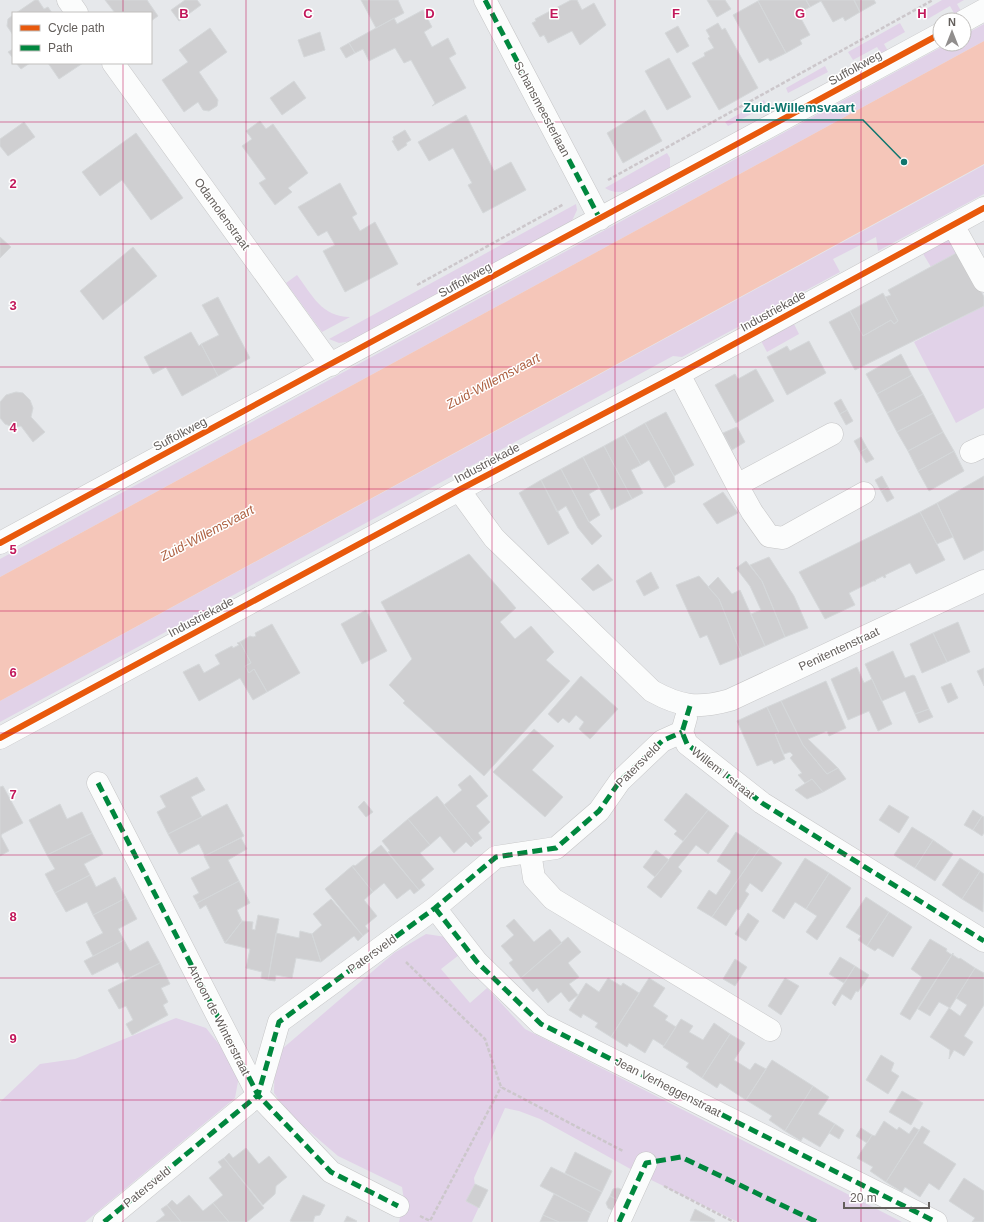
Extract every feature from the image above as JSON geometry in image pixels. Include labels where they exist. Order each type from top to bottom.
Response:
[{"type":"street","points":[[68,0],[77,12]]},
{"type":"street","name":"Schansmeesterlaan","points":[[485,0],[600,219]]},
{"type":"street","points":[[972,17],[984,10]]},
{"type":"street","name":"Suffolkweg","points":[[0,543],[932,38]]},
{"type":"street","name":"Odamolenstraat","points":[[115,64],[331,365]]},
{"type":"street","name":"Industriekade","points":[[0,738],[459,490],[679,374],[984,208]]},
{"type":"street","points":[[953,225],[984,281]]},
{"type":"street","points":[[679,374],[737,485],[752,512],[769,536],[783,538],[864,493]]},
{"type":"street","points":[[737,485],[832,434]]},
{"type":"street","points":[[459,490],[494,538],[652,691],[670,701],[690,706],[682,732]]},
{"type":"street","name":"Penitentenstraat","points":[[690,706],[710,705],[730,700],[984,581]]},
{"type":"street","name":"Patersveld","points":[[104,1222],[258,1095],[279,1022],[435,908],[496,857],[556,848],[598,811],[620,781],[662,740],[682,732]]},
{"type":"street","name":"Willem I straat","points":[[682,732],[687,744],[762,803],[984,941]]},
{"type":"street","name":"Antoon de Winterstraat","points":[[98,783],[258,1095],[332,1172],[398,1206]]},
{"type":"street","points":[[530,852],[534,878],[553,899],[770,1030]]},
{"type":"street","name":"Jean Verheggenstraat","points":[[435,908],[477,962],[541,1024],[936,1222]]},
{"type":"street","points":[[619,1222],[646,1163]]},
{"type":"path","points":[[412,288],[933,0]]},
{"type":"path","points":[[387,943],[485,1039],[501,1087],[646,1163],[664,1187],[734,1222]]},
{"type":"path","points":[[398,1206],[430,1221],[501,1087]]},
{"type":"shaded area","points":[[942,0],[964,0],[957,4],[961,11],[960,12],[953,12],[950,6],[940,12],[932,12],[932,16],[926,20],[921,12]]},
{"type":"shaded area","points":[[900,23],[905,32],[884,44],[888,51],[882,55],[877,47],[853,60],[848,52]]},
{"type":"shaded area","points":[[984,24],[984,41],[972,48],[972,31]]},
{"type":"shaded area","points":[[932,52],[964,52],[0,577],[0,559]]},
{"type":"shaded area","points":[[825,66],[828,72],[788,93],[786,88]]},
{"type":"shaded area","points":[[764,100],[767,106],[728,126],[725,122]]},
{"type":"shaded area","points":[[667,153],[670,158],[670,170],[647,183],[621,192],[605,188]]},
{"type":"shaded area","points":[[984,165],[984,194],[878,251],[876,237],[833,259],[840,272],[682,357],[673,356],[0,722],[0,701]]},
{"type":"shaded area","points":[[576,204],[577,210],[571,223],[352,341],[339,343],[329,339]]},
{"type":"shaded area","points":[[952,237],[960,251],[931,267],[922,252]]},
{"type":"shaded area","points":[[297,275],[313,297],[325,309],[340,316],[350,317],[322,332],[286,283]]},
{"type":"shaded area","points":[[984,306],[984,408],[956,423],[914,342]]},
{"type":"shaded area","points":[[793,322],[799,334],[767,352],[760,339]]},
{"type":"shaded area","points":[[426,934],[446,937],[459,955],[441,969],[470,1003],[487,988],[525,1029],[902,1222],[738,1222],[645,1177],[540,1119],[519,1111],[505,1108],[474,1178],[478,1209],[472,1222],[399,1222],[404,1200],[402,1187],[338,1156],[288,1113],[274,1093],[275,1055],[394,953]]},
{"type":"shaded area","points":[[176,1018],[206,1028],[226,1053],[239,1076],[235,1098],[85,1222],[0,1222],[0,1102],[40,1064],[75,1059]]},
{"type":"water","points":[[984,41],[984,164],[0,701],[0,577],[964,52],[972,52],[972,48]]},
{"type":"building","points":[[35,0],[38,0],[44,9],[48,7],[51,12],[17,12]]},
{"type":"building","points":[[105,0],[147,0],[158,16],[152,20],[152,12],[114,12]]},
{"type":"building","points":[[185,0],[197,0],[201,5],[179,21],[171,10]]},
{"type":"building","points":[[361,0],[398,0],[404,13],[376,28]]},
{"type":"building","points":[[571,0],[577,0],[582,10],[594,3],[606,25],[580,45],[572,31],[548,43],[544,35],[540,37],[532,23],[536,21],[535,19]]},
{"type":"building","points":[[707,0],[725,0],[731,9],[717,17]]},
{"type":"building","points":[[806,0],[810,7],[798,13],[810,35],[800,40],[802,44],[786,53],[758,1]]},
{"type":"building","points":[[806,0],[854,0],[860,12],[845,21],[843,17],[833,22],[821,1],[810,7]]},
{"type":"building","points":[[854,0],[874,0],[876,3],[860,12]]},
{"type":"building","points":[[758,1],[786,53],[770,61],[768,58],[759,63],[733,15]]},
{"type":"building","points":[[423,10],[432,27],[424,32],[432,47],[448,38],[456,54],[449,58],[466,88],[432,106],[435,103],[411,60],[404,63],[395,48],[369,61],[363,49],[355,53],[349,43],[394,18],[397,24]]},
{"type":"building","points":[[12,16],[12,34],[7,26],[8,19]]},
{"type":"building","points":[[718,23],[722,30],[725,28],[758,88],[719,110],[692,63],[705,56],[704,53],[714,48],[708,38],[710,37],[706,30]]},
{"type":"building","points":[[678,26],[689,46],[677,53],[665,33]]},
{"type":"building","points":[[210,28],[227,52],[199,72],[218,100],[217,106],[209,111],[203,110],[198,102],[184,112],[162,80],[188,62],[179,50]]},
{"type":"building","points":[[320,32],[325,50],[304,57],[298,40]]},
{"type":"building","points":[[349,43],[355,53],[346,58],[340,48]]},
{"type":"building","points":[[12,50],[12,57],[8,52]]},
{"type":"building","points":[[669,58],[691,97],[667,110],[645,71]]},
{"type":"building","points":[[17,64],[28,64],[21,69]]},
{"type":"building","points":[[49,64],[82,64],[59,79]]},
{"type":"building","points":[[294,81],[306,98],[282,115],[270,98]]},
{"type":"building","points":[[645,110],[662,141],[623,163],[607,133]]},
{"type":"building","points":[[466,115],[494,171],[511,162],[526,190],[483,213],[468,185],[472,183],[453,148],[429,161],[418,142]]},
{"type":"building","points":[[260,121],[266,129],[273,124],[308,173],[288,188],[292,192],[275,205],[259,183],[266,179],[242,146],[252,139],[246,131]]},
{"type":"building","points":[[24,122],[35,137],[8,156],[0,146],[0,139]]},
{"type":"building","points":[[405,130],[411,140],[406,143],[407,145],[398,151],[392,141],[394,140],[393,137]]},
{"type":"building","points":[[136,133],[183,198],[151,220],[122,180],[100,196],[82,172]]},
{"type":"building","points":[[340,183],[357,214],[352,217],[360,231],[375,222],[398,264],[345,292],[323,251],[335,245],[327,231],[318,236],[298,207]]},
{"type":"building","points":[[0,237],[11,247],[0,258]]},
{"type":"building","points":[[133,247],[157,276],[103,320],[80,291]]},
{"type":"building","points":[[960,251],[984,297],[984,306],[855,370],[829,322],[850,311],[863,336],[891,320],[894,324],[898,321],[885,297],[891,295],[888,290]]},
{"type":"building","points":[[883,293],[898,321],[894,324],[891,320],[863,336],[850,311]]},
{"type":"building","points":[[218,297],[250,358],[218,376],[201,344],[219,335],[202,305]]},
{"type":"building","points":[[191,332],[199,346],[201,344],[218,376],[182,396],[166,367],[153,374],[144,357]]},
{"type":"building","points":[[809,341],[826,373],[787,395],[767,357],[787,346],[790,351]]},
{"type":"building","points":[[901,354],[912,375],[877,394],[866,374]]},
{"type":"building","points":[[756,369],[774,401],[736,423],[715,385],[735,374],[738,379]]},
{"type":"building","points":[[912,375],[923,394],[887,413],[877,394]]},
{"type":"building","points":[[16,392],[23,393],[30,400],[33,408],[31,417],[45,432],[33,442],[21,426],[13,427],[5,424],[0,418],[0,402],[6,395]]},
{"type":"building","points":[[923,394],[933,413],[897,432],[887,413]]},
{"type":"building","points":[[841,399],[847,410],[840,414],[834,403]]},
{"type":"building","points":[[847,410],[853,421],[846,425],[840,414]]},
{"type":"building","points":[[666,412],[694,465],[674,476],[645,423]]},
{"type":"building","points":[[933,413],[943,432],[908,451],[897,432]]},
{"type":"building","points":[[645,423],[674,476],[675,482],[665,488],[649,460],[641,465],[624,435]]},
{"type":"building","points":[[737,427],[745,442],[732,450],[723,433]]},
{"type":"building","points":[[943,432],[954,451],[918,471],[908,451]]},
{"type":"building","points":[[624,435],[641,465],[631,470],[643,493],[632,499],[604,446]]},
{"type":"building","points":[[861,437],[867,448],[860,452],[854,441]]},
{"type":"building","points":[[604,446],[632,499],[611,510],[583,457]]},
{"type":"building","points":[[867,448],[874,459],[866,463],[860,452]]},
{"type":"building","points":[[954,451],[964,471],[929,491],[918,471]]},
{"type":"building","points":[[583,457],[599,488],[589,494],[600,515],[589,522],[561,469]]},
{"type":"building","points":[[561,469],[589,522],[602,536],[592,545],[578,528],[566,506],[557,512],[541,480]]},
{"type":"building","points":[[882,476],[888,487],[881,491],[875,480]]},
{"type":"building","points":[[984,476],[984,550],[964,560],[937,503]]},
{"type":"building","points":[[541,480],[569,533],[548,545],[519,493]]},
{"type":"building","points":[[888,487],[894,498],[887,502],[881,491]]},
{"type":"building","points":[[723,492],[738,513],[717,524],[703,504]]},
{"type":"building","points":[[937,503],[953,537],[937,544],[920,512]]},
{"type":"building","points":[[920,512],[945,560],[916,574],[910,563],[885,575],[886,577],[884,578],[883,576],[875,580],[876,581],[873,581],[849,593],[855,605],[825,619],[799,572]]},
{"type":"building","points":[[469,554],[516,608],[500,622],[515,639],[531,626],[554,652],[546,660],[570,681],[484,776],[403,703],[405,701],[389,685],[412,659],[381,602]]},
{"type":"building","points":[[769,557],[794,596],[808,628],[785,637],[762,581],[750,565]]},
{"type":"building","points":[[746,561],[762,581],[785,637],[765,646],[751,614],[761,610],[750,586],[736,568]]},
{"type":"building","points":[[598,564],[613,580],[593,591],[581,579]]},
{"type":"building","points":[[651,572],[659,588],[644,596],[636,581]]},
{"type":"building","points":[[699,576],[719,599],[742,656],[720,665],[707,635],[700,638],[676,585]]},
{"type":"building","points":[[718,577],[732,594],[740,590],[765,646],[742,656],[719,599],[708,587]]},
{"type":"building","points":[[366,610],[387,651],[362,664],[341,624]]},
{"type":"building","points":[[958,622],[970,652],[947,662],[933,633]]},
{"type":"building","points":[[272,624],[300,673],[267,692],[254,669],[249,673],[245,666],[251,663],[240,642],[250,636],[256,636],[255,633]]},
{"type":"building","points":[[933,633],[947,662],[922,673],[910,644]]},
{"type":"building","points":[[240,642],[251,663],[245,666],[249,673],[254,669],[267,692],[253,700],[240,678],[199,701],[183,672],[199,664],[204,673],[220,664],[215,655],[232,646],[233,648],[239,645],[237,643]]},
{"type":"building","points":[[893,651],[905,678],[913,675],[915,676],[929,709],[915,714],[905,691],[882,701],[865,664]]},
{"type":"building","points":[[857,667],[864,683],[872,679],[892,724],[878,731],[869,711],[848,720],[831,679]]},
{"type":"building","points":[[984,668],[984,686],[977,671]]},
{"type":"building","points":[[581,676],[618,709],[590,739],[579,729],[584,722],[576,715],[569,723],[563,718],[558,723],[548,714]]},
{"type":"building","points":[[826,681],[846,728],[829,736],[827,731],[808,739],[838,768],[827,774],[803,745],[781,701]]},
{"type":"building","points":[[951,683],[958,698],[948,703],[941,687]]},
{"type":"building","points":[[781,701],[803,745],[827,774],[838,768],[846,779],[823,792],[812,779],[805,783],[798,775],[802,773],[790,758],[793,755],[790,752],[784,754],[775,734],[779,733],[767,707]]},
{"type":"building","points":[[767,707],[779,733],[775,734],[785,759],[774,764],[772,760],[757,766],[737,721]]},
{"type":"building","points":[[929,709],[933,717],[919,723],[915,714]]},
{"type":"building","points":[[534,729],[554,746],[532,770],[563,797],[545,817],[493,772]]},
{"type":"building","points":[[470,775],[488,796],[476,806],[490,822],[478,833],[482,838],[475,843],[444,805],[462,790],[458,785]]},
{"type":"building","points":[[197,777],[205,790],[191,797],[202,817],[168,834],[157,812],[166,807],[160,796]]},
{"type":"building","points":[[812,779],[823,792],[807,799],[795,790]]},
{"type":"building","points":[[3,786],[23,823],[2,834],[1,836],[9,851],[0,856],[0,787]]},
{"type":"building","points":[[686,793],[708,810],[683,841],[674,834],[677,831],[664,820]]},
{"type":"building","points":[[437,796],[475,843],[471,847],[466,842],[454,853],[440,836],[430,845],[408,819]]},
{"type":"building","points":[[364,801],[373,812],[366,817],[358,807]]},
{"type":"building","points":[[60,804],[67,819],[82,812],[92,833],[47,855],[29,820]]},
{"type":"building","points":[[227,804],[244,836],[205,856],[199,844],[179,854],[168,834]]},
{"type":"building","points":[[889,805],[909,817],[899,833],[879,820]]},
{"type":"building","points":[[708,810],[729,826],[708,854],[696,845],[678,867],[682,871],[661,898],[647,887]]},
{"type":"building","points":[[973,810],[982,816],[973,830],[964,825]]},
{"type":"building","points":[[982,816],[984,817],[984,833],[982,836],[973,830]]},
{"type":"building","points":[[408,819],[430,845],[420,853],[434,869],[421,880],[425,885],[419,890],[388,852],[390,851],[382,841]]},
{"type":"building","points":[[912,827],[933,840],[915,868],[894,855]]},
{"type":"building","points":[[736,832],[760,848],[712,917],[697,908],[709,890],[716,895],[730,874],[731,871],[717,861]]},
{"type":"building","points":[[92,833],[103,854],[84,864],[90,875],[55,893],[45,874],[55,869],[47,855]]},
{"type":"building","points":[[241,838],[247,849],[228,860],[239,881],[197,903],[193,896],[199,893],[191,878],[210,868],[204,856]]},
{"type":"building","points":[[933,840],[953,854],[935,881],[915,868]]},
{"type":"building","points":[[381,845],[419,890],[414,894],[410,889],[397,899],[384,883],[373,892],[352,866],[355,866]]},
{"type":"building","points":[[760,848],[782,863],[762,892],[750,883],[745,891],[749,894],[739,910],[737,909],[726,926],[712,917]]},
{"type":"building","points":[[656,850],[669,860],[655,877],[643,867]]},
{"type":"building","points":[[805,858],[829,873],[806,909],[795,902],[784,919],[772,911]]},
{"type":"building","points":[[960,858],[980,871],[962,899],[942,885]]},
{"type":"building","points":[[352,866],[373,892],[364,900],[377,916],[365,926],[369,931],[363,936],[325,889]]},
{"type":"building","points":[[980,871],[984,874],[983,912],[962,899]]},
{"type":"building","points":[[829,873],[851,888],[817,940],[806,932],[817,916],[806,909]]},
{"type":"building","points":[[90,875],[96,887],[115,877],[126,898],[93,915],[87,902],[66,912],[55,893]]},
{"type":"building","points":[[239,881],[250,903],[237,910],[242,921],[225,943],[206,905],[200,909],[197,903]]},
{"type":"building","points":[[866,897],[889,912],[867,946],[858,940],[861,936],[846,927]]},
{"type":"building","points":[[126,898],[137,919],[118,929],[124,940],[93,956],[86,942],[103,933],[93,915]]},
{"type":"building","points":[[331,899],[363,936],[358,941],[354,936],[321,962],[312,934],[322,925],[313,914]]},
{"type":"building","points":[[889,912],[912,927],[893,957],[878,948],[875,951],[867,946]]},
{"type":"building","points":[[748,913],[759,921],[746,941],[735,934]]},
{"type":"building","points":[[258,915],[279,919],[268,980],[261,978],[262,972],[246,968],[250,949],[225,943],[242,921],[253,922],[252,929],[255,930]]},
{"type":"building","points":[[514,919],[534,942],[550,929],[562,943],[521,978],[509,963],[513,960],[501,946],[514,935],[506,926]]},
{"type":"building","points":[[300,931],[312,934],[321,962],[296,958],[292,978],[276,975],[275,981],[268,980],[276,933],[299,938]]},
{"type":"building","points":[[568,937],[581,952],[568,963],[579,977],[569,984],[578,995],[569,1002],[561,992],[548,1003],[537,988],[533,992],[521,978]]},
{"type":"building","points":[[930,939],[947,949],[946,951],[952,955],[910,1020],[900,1014],[922,977],[911,969]]},
{"type":"building","points":[[124,940],[130,951],[148,941],[160,963],[126,979],[118,962],[92,975],[84,961]]},
{"type":"building","points":[[953,953],[953,955],[975,968],[950,1008],[939,1002],[930,1016],[918,1009]]},
{"type":"building","points":[[840,957],[855,966],[844,983],[829,974]]},
{"type":"building","points":[[735,959],[747,967],[735,986],[723,979]]},
{"type":"building","points":[[160,963],[170,984],[161,988],[168,1002],[163,1005],[168,1015],[132,1035],[126,1024],[133,1020],[126,1006],[119,1009],[108,990]]},
{"type":"building","points":[[855,966],[869,975],[858,992],[856,991],[851,1000],[842,994],[835,1006],[832,1003]]},
{"type":"building","points":[[975,968],[984,973],[984,1005],[964,1036],[973,1042],[964,1056],[954,1050],[949,1059],[950,1050],[930,1037],[949,1008],[960,1016],[967,1005],[956,998]]},
{"type":"building","points":[[608,978],[621,986],[623,983],[639,993],[611,1037],[595,1027],[598,1023],[583,1014],[581,1018],[569,1010],[586,983],[599,992]]},
{"type":"building","points":[[649,978],[665,988],[653,1006],[668,1016],[665,1020],[676,1027],[664,1046],[653,1039],[645,1053],[629,1043],[627,1047],[611,1037]]},
{"type":"building","points":[[785,978],[799,986],[781,1015],[768,1006]]},
{"type":"building","points":[[681,1019],[693,1026],[689,1032],[703,1040],[714,1023],[730,1034],[702,1078],[686,1067],[689,1063],[663,1047]]},
{"type":"building","points":[[730,1034],[745,1043],[734,1060],[750,1070],[755,1063],[766,1069],[746,1100],[720,1083],[717,1088],[702,1078]]},
{"type":"building","points":[[881,1055],[894,1063],[891,1071],[899,1076],[888,1094],[866,1080]]},
{"type":"building","points":[[772,1060],[813,1086],[785,1131],[769,1120],[772,1116],[746,1100]]},
{"type":"building","points":[[813,1086],[829,1097],[818,1114],[835,1124],[820,1147],[803,1137],[801,1141],[785,1131]]},
{"type":"building","points":[[902,1091],[923,1103],[911,1125],[889,1112]]},
{"type":"building","points":[[884,1121],[897,1130],[899,1127],[909,1134],[914,1127],[919,1130],[886,1182],[870,1171],[873,1167],[857,1158],[872,1135],[875,1136]]},
{"type":"building","points":[[835,1124],[844,1130],[839,1139],[829,1133]]},
{"type":"building","points":[[922,1126],[930,1131],[923,1143],[956,1164],[939,1190],[929,1183],[920,1197],[905,1187],[902,1192],[886,1182]]},
{"type":"building","points":[[861,1128],[872,1135],[867,1143],[856,1136]]},
{"type":"building","points":[[246,1148],[259,1164],[269,1156],[287,1177],[276,1186],[275,1194],[263,1205],[224,1158],[229,1153],[233,1158]]},
{"type":"building","points":[[575,1152],[612,1171],[602,1192],[565,1173]]},
{"type":"building","points":[[224,1158],[264,1208],[247,1222],[229,1222],[213,1203],[223,1195],[209,1178],[222,1167],[218,1162]]},
{"type":"building","points":[[551,1167],[602,1192],[591,1213],[540,1186]]},
{"type":"building","points":[[964,1178],[984,1191],[984,1222],[972,1222],[975,1218],[949,1201]]},
{"type":"building","points":[[475,1184],[488,1190],[479,1208],[466,1201]]},
{"type":"building","points":[[618,1188],[627,1192],[622,1202],[610,1196],[613,1189]]},
{"type":"building","points":[[554,1194],[591,1213],[587,1222],[559,1222],[543,1215]]},
{"type":"building","points":[[189,1195],[203,1211],[213,1203],[229,1222],[181,1222],[167,1205],[172,1200],[177,1205]]},
{"type":"building","points":[[303,1195],[325,1205],[320,1215],[315,1216],[313,1222],[292,1222],[290,1221]]},
{"type":"building","points":[[610,1196],[622,1202],[617,1213],[608,1208],[606,1203]]},
{"type":"building","points":[[167,1205],[181,1222],[156,1222],[165,1215],[161,1209]]},
{"type":"building","points":[[695,1209],[715,1220],[714,1222],[690,1221]]},
{"type":"building","points":[[543,1215],[559,1222],[540,1222]]},
{"type":"building","points":[[347,1216],[357,1221],[344,1222]]},
{"type":"marked path","points":[[485,0],[600,219]]},
{"type":"marked path","points":[[690,706],[682,732],[687,744],[762,803],[984,941]]},
{"type":"marked path","points":[[104,1222],[258,1095],[279,1022],[435,908],[496,857],[556,848],[599,811],[620,781],[662,741],[682,732]]},
{"type":"marked path","points":[[98,783],[258,1095],[331,1172],[398,1206]]},
{"type":"marked path","points":[[435,908],[477,962],[541,1024],[936,1222]]},
{"type":"marked path","points":[[619,1222],[646,1163],[681,1157],[817,1222]]},
{"type":"cycle path","points":[[0,543],[932,38]]},
{"type":"cycle path","points":[[0,738],[459,490],[679,374],[984,208]]},
{"type":"place","name":"Zuid-Willemsvaart","points":[[904,162]]}]
